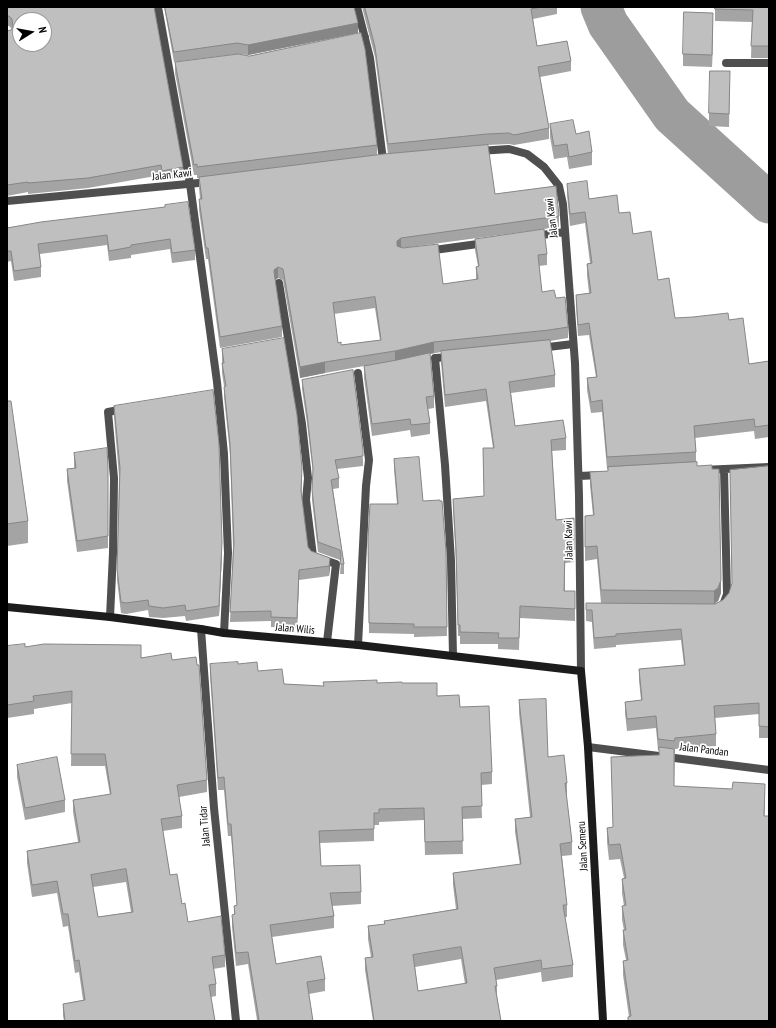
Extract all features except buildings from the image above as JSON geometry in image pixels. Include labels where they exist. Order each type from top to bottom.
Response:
[{"type":"main road","name":"Jalan Wilis","points":[[7,607],[110,617],[224,633],[358,645],[581,671]]},
{"type":"main road","name":"Jalan Semeru","points":[[581,671],[588,746],[603,1021]]},
{"type":"street","points":[[158,7],[173,67],[217,354],[215,395],[224,454],[228,553],[224,633]]},
{"type":"street","points":[[357,7],[370,58],[383,160]]},
{"type":"street","points":[[342,42],[365,37]]},
{"type":"street","points":[[726,63],[769,63]]},
{"type":"street","name":"Jalan Kawi","points":[[473,152],[509,149],[527,154],[544,167],[559,186],[563,204],[573,344],[585,609],[581,671]]},
{"type":"street","name":"Jalan Kawi","points":[[7,201],[221,180]]},
{"type":"street","points":[[526,237],[565,232]]},
{"type":"street","points":[[418,252],[496,242]]},
{"type":"street","points":[[278,283],[285,342],[299,384],[308,478],[306,500],[313,556],[336,564],[327,642]]},
{"type":"street","points":[[535,348],[573,344]]},
{"type":"street","points":[[453,656],[445,465],[432,359],[458,356]]},
{"type":"street","points":[[358,373],[369,460],[366,486],[358,645]]},
{"type":"street","points":[[110,617],[114,478],[108,412],[132,408]]},
{"type":"street","points":[[695,470],[769,467]]},
{"type":"street","points":[[715,610],[722,607],[727,594],[724,469]]},
{"type":"street","points":[[578,476],[610,474]]},
{"type":"street","name":"Jalan Tidar","points":[[201,629],[214,808],[236,1021]]},
{"type":"street","name":"Jalan Pandan","points":[[588,746],[769,770]]},
{"type":"waterway","points":[[601,7],[608,24],[672,115],[769,203]]}]
